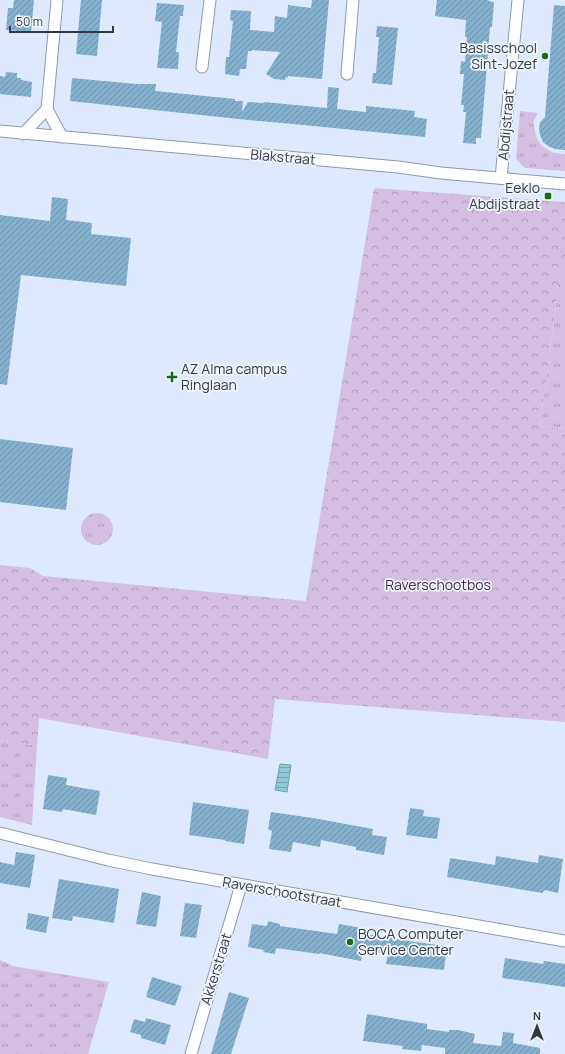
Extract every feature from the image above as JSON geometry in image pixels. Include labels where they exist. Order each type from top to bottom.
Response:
[{"type":"street","points":[[57,0],[47,108],[62,137]]},
{"type":"street","points":[[202,67],[210,0]]},
{"type":"street","points":[[347,74],[353,0]]},
{"type":"street","name":"Abdijstraat","points":[[501,178],[518,0]]},
{"type":"street","points":[[23,134],[47,108]]},
{"type":"street","name":"Blakstraat","points":[[0,131],[398,167],[441,173],[565,184]]},
{"type":"street","name":"Raverschootstraat","points":[[0,833],[108,860],[241,885],[565,941]]},
{"type":"street","name":"Akkerstraat","points":[[191,1054],[241,885]]},
{"type":"green space","points":[[520,111],[538,113],[533,122],[536,136],[540,144],[546,149],[554,153],[565,154],[565,171],[525,168],[516,159]]},
{"type":"green space","name":"Raverschootbos","points":[[374,188],[565,202],[565,268],[561,268],[540,426],[565,429],[565,722],[275,699],[268,759],[39,718],[37,746],[0,740],[0,565],[30,568],[43,576],[306,601]]},
{"type":"green space","points":[[561,268],[565,268],[565,429],[540,426]]},
{"type":"green space","points":[[94,513],[100,513],[110,520],[113,529],[112,535],[106,542],[100,545],[94,545],[84,538],[81,532],[81,526],[88,516]]},
{"type":"green space","points":[[0,740],[37,746],[32,825],[0,817]]},
{"type":"green space","points":[[0,960],[13,966],[109,982],[88,1054],[0,1054]]},
{"type":"water","points":[[280,764],[291,765],[287,792],[275,790]]},
{"type":"building","points":[[14,0],[34,0],[31,32],[6,30],[8,8],[13,8]]},
{"type":"building","points":[[81,0],[102,0],[97,56],[76,54]]},
{"type":"building","points":[[312,0],[329,0],[322,79],[288,76],[285,80],[274,79],[266,74],[280,52],[252,50],[248,51],[246,69],[240,69],[239,76],[225,74],[226,57],[229,57],[233,21],[230,20],[231,10],[251,11],[250,30],[274,32],[275,16],[287,18],[288,5],[311,8]]},
{"type":"building","points":[[437,0],[489,0],[488,1],[494,2],[492,27],[490,27],[481,138],[476,138],[476,144],[463,143],[466,112],[463,112],[464,105],[461,105],[464,74],[460,74],[461,61],[465,62],[467,37],[465,37],[466,20],[435,16]]},
{"type":"building","points":[[157,3],[184,5],[183,16],[180,16],[176,52],[179,52],[178,69],[157,68],[162,22],[155,21]]},
{"type":"building","points":[[554,5],[565,6],[565,150],[555,149],[543,142],[539,129],[540,122],[545,117]]},
{"type":"building","points":[[377,26],[398,28],[392,85],[372,83],[373,73],[376,73],[379,37],[376,37]]},
{"type":"building","points":[[6,72],[17,73],[17,78],[32,82],[31,97],[0,94],[0,76],[5,77]]},
{"type":"building","points":[[72,78],[136,84],[156,84],[155,91],[235,99],[235,101],[243,101],[242,112],[248,102],[264,102],[327,108],[328,87],[339,88],[337,109],[366,112],[366,106],[415,111],[414,117],[427,119],[425,137],[70,101]]},
{"type":"building","points":[[52,197],[68,199],[66,220],[92,223],[91,234],[131,238],[126,286],[21,275],[7,385],[0,384],[0,215],[50,221]]},
{"type":"building","points":[[0,439],[73,448],[66,510],[0,502]]},
{"type":"building","points":[[48,775],[67,778],[66,785],[100,791],[96,815],[63,809],[62,812],[43,809]]},
{"type":"building","points":[[193,802],[249,810],[244,844],[189,835]]},
{"type":"building","points":[[410,808],[424,810],[423,816],[440,818],[437,839],[406,835]]},
{"type":"building","points":[[271,812],[373,829],[372,835],[387,837],[384,855],[356,850],[356,847],[321,840],[320,847],[293,842],[291,852],[269,849],[272,831],[268,829]]},
{"type":"building","points":[[16,852],[35,855],[30,888],[0,883],[0,862],[14,865]]},
{"type":"building","points":[[539,855],[563,859],[558,893],[545,890],[542,893],[447,877],[450,858],[495,865],[496,856],[538,863]]},
{"type":"building","points":[[59,879],[119,889],[114,923],[73,916],[72,921],[52,918]]},
{"type":"building","points":[[142,892],[161,896],[156,927],[136,924]]},
{"type":"building","points":[[185,903],[202,905],[196,938],[180,936]]},
{"type":"building","points":[[28,913],[49,917],[46,933],[26,929]]},
{"type":"building","points":[[268,921],[280,924],[280,926],[337,934],[339,924],[367,929],[366,934],[447,946],[444,970],[386,964],[388,954],[363,950],[361,961],[319,953],[276,948],[275,954],[248,947],[252,924],[267,926]]},
{"type":"building","points":[[505,958],[543,964],[544,961],[565,964],[565,987],[502,978]]},
{"type":"building","points":[[152,977],[182,986],[175,1006],[146,997]]},
{"type":"building","points":[[229,992],[249,998],[231,1054],[211,1054]]},
{"type":"building","points":[[367,1014],[427,1024],[427,1029],[449,1032],[449,1030],[458,1030],[475,1034],[473,1043],[501,1046],[503,1032],[514,1033],[513,1043],[540,1048],[540,1054],[445,1054],[445,1048],[422,1045],[421,1051],[402,1049],[403,1046],[363,1041]]},
{"type":"building","points":[[146,1018],[171,1025],[165,1045],[141,1038],[141,1035],[130,1032],[134,1019],[145,1022]]},
{"type":"place","name":"Basisschool Sint-Jozef","points":[[545,56]]},
{"type":"place","name":"Eeklo Abdijstraat","points":[[548,196]]},
{"type":"place","name":"AZ Alma campus Ringlaan","points":[[172,377]]},
{"type":"place","name":"BOCA Computer Service Center","points":[[350,942]]}]
